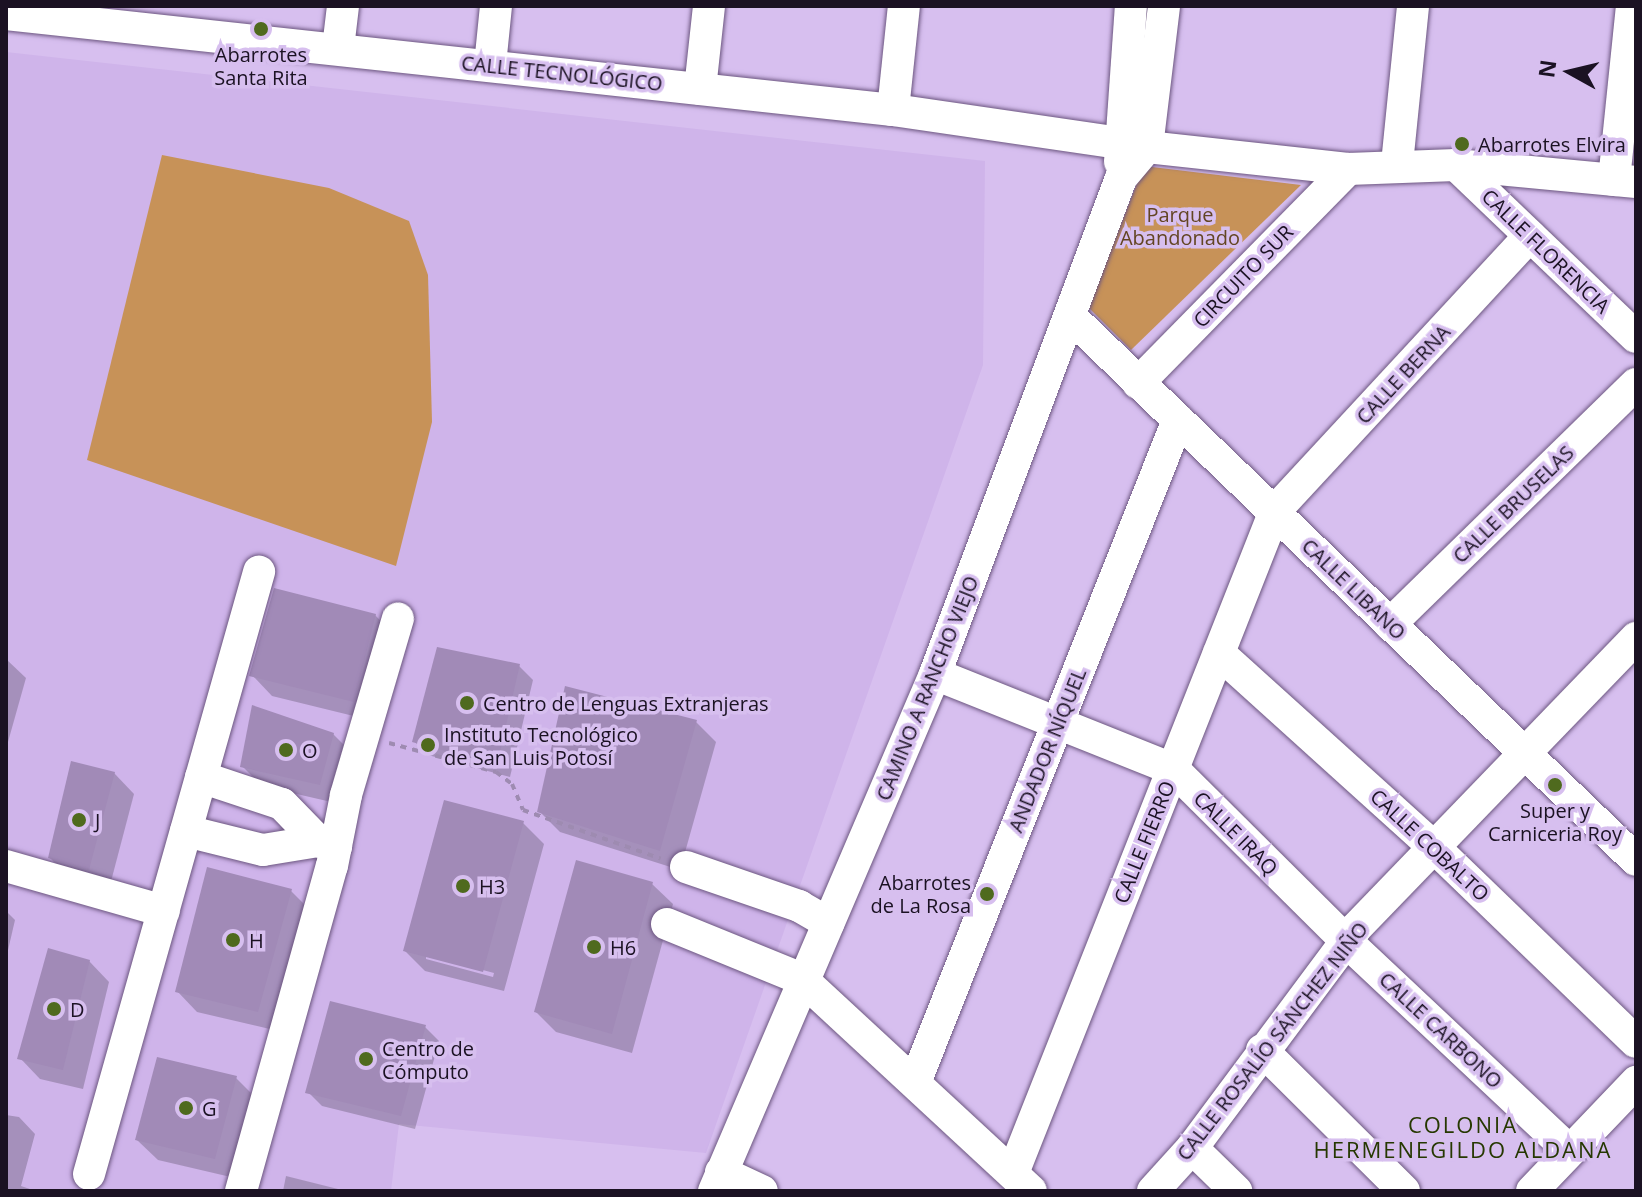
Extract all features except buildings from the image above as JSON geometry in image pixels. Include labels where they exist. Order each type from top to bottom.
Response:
[{"type":"street","points":[[338,48],[343,6]]},
{"type":"street","points":[[490,65],[496,6]]},
{"type":"street","points":[[700,89],[709,6]]},
{"type":"street","points":[[893,110],[904,6]]},
{"type":"street","points":[[1131,6],[1132,145]]},
{"type":"street","points":[[1132,145],[1164,6]]},
{"type":"street","points":[[1397,164],[1413,6]]},
{"type":"street","points":[[1625,181],[1632,6]]},
{"type":"street","name":"CALLE TECNOLÓGICO","points":[[6,14],[190,19],[338,48],[893,110],[1132,145],[1348,169],[1397,164],[1456,165],[1625,181]]},
{"type":"street","name":"CAMINO A RANCHO VIEJO","points":[[717,1182],[935,674],[1072,318],[1132,145]]},
{"type":"street","name":"CALLE FLORENCIA","points":[[1456,165],[1636,337]]},
{"type":"street","name":"CIRCUITO SUR","points":[[1138,383],[1348,169]]},
{"type":"street","name":"CALLE BERNA","points":[[1275,511],[1530,236]]},
{"type":"street","name":"CALLE LIBANO","points":[[1072,318],[1636,860]]},
{"type":"street","name":"CALLE BRUSELAS","points":[[1390,624],[1636,384]]},
{"type":"street","name":"ANDADOR NÍQUEL","points":[[916,1080],[1178,420]]},
{"type":"street","name":"CALLE FIERRO","points":[[1022,1182],[1173,769],[1275,511]]},
{"type":"street","points":[[89,1174],[259,572]]},
{"type":"street","points":[[241,1191],[327,844],[398,618]]},
{"type":"street","name":"CALLE ROSALÍO SÁNCHEZ NIÑO","points":[[1153,1191],[1192,1148],[1346,941],[1636,638]]},
{"type":"street","name":"CALLE COBALTO","points":[[1219,653],[1435,848],[1636,1042]]},
{"type":"street","name":"CALLE IRAQ","points":[[935,674],[1173,769],[1346,941]]},
{"type":"street","points":[[201,777],[282,804],[327,844]]},
{"type":"street","points":[[186,831],[263,850],[327,844]]},
{"type":"street","points":[[6,866],[164,911]]},
{"type":"street","points":[[686,867],[799,906],[828,923]]},
{"type":"street","points":[[667,924],[802,979],[916,1080],[1022,1182]]},
{"type":"street","name":"CALLE CARBONO","points":[[1346,941],[1570,1151]]},
{"type":"street","points":[[1262,1050],[1404,1191]]},
{"type":"street","points":[[1532,1191],[1636,1082]]},
{"type":"street","points":[[1192,1148],[1236,1191]]},
{"type":"street","points":[[717,1182],[762,1191]]},
{"type":"path","points":[[363,736],[496,772],[512,784],[523,810],[686,867]]},
{"type":"shaded area","name":"Instituto Tecnológico de San Luis Potosí","points":[[6,52],[985,161],[983,365],[706,1153],[399,1124],[391,1191],[6,1191]]},
{"type":"green space","points":[[162,155],[329,188],[409,221],[428,275],[432,422],[396,566],[87,460]]},
{"type":"green space","name":"Parque Abandonado","points":[[1144,166],[1301,185],[1131,350],[1088,307]]},
{"type":"place","name":"Abarrotes Santa Rita","points":[[261,29]]},
{"type":"place","name":"Abarrotes Elvira","points":[[1462,144]]},
{"type":"place","name":"Centro de Lenguas Extranjeras","points":[[467,703]]},
{"type":"place","name":"Instituto Tecnológico de San Luis Potosí","points":[[428,745]]},
{"type":"place","name":"O","points":[[286,750]]},
{"type":"place","name":"Super y Carniceria Roy","points":[[1555,785]]},
{"type":"place","name":"J","points":[[79,820]]},
{"type":"place","name":"H3","points":[[463,886]]},
{"type":"place","name":"Abarrotes de La Rosa","points":[[987,894]]},
{"type":"place","name":"H","points":[[233,940]]},
{"type":"place","name":"H6","points":[[594,947]]},
{"type":"place","name":"D","points":[[54,1009]]},
{"type":"place","name":"Centro de Cómputo","points":[[366,1059]]},
{"type":"place","name":"G","points":[[186,1108]]},
{"type":"district","name":"COLONIA HERMENEGILDO ALDANA","points":[[1463,1136]]}]
